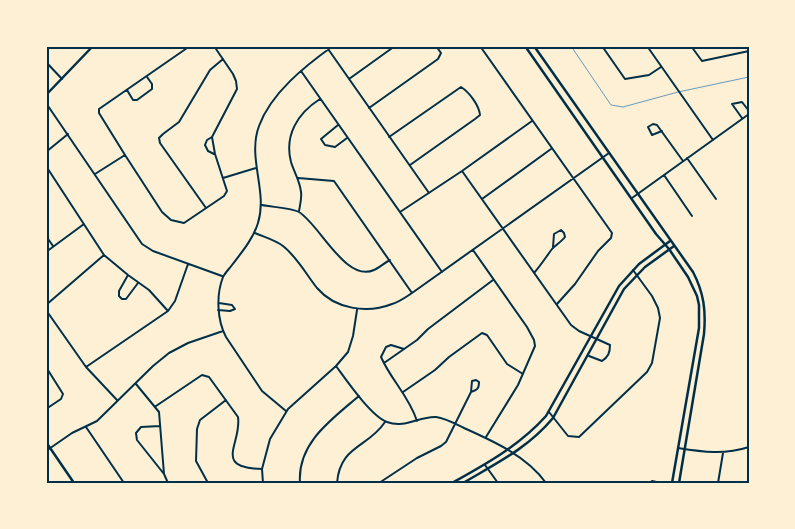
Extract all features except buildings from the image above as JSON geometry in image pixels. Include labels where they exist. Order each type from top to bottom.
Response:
[{"type":"street","points":[[46,95],[93,46]]},
{"type":"street","points":[[117,46],[122,48],[127,46]]},
{"type":"street","points":[[190,46],[99,108],[99,113],[162,212],[171,220],[184,223],[224,196],[226,192],[212,137],[237,89],[233,74],[214,46]]},
{"type":"street","points":[[259,46],[265,48],[267,46]]},
{"type":"street","points":[[326,46],[429,194]]},
{"type":"street","points":[[286,411],[262,391],[247,370],[223,331],[218,310],[223,277],[255,233],[262,205],[254,147],[259,126],[284,86],[333,46]]},
{"type":"street","points":[[349,79],[395,46]]},
{"type":"street","points":[[369,108],[438,59],[441,52],[436,46]]},
{"type":"street","points":[[480,46],[612,233],[612,238],[598,251],[575,284],[557,304]]},
{"type":"street","points":[[525,46],[669,249],[688,277],[697,296],[699,328],[672,483]]},
{"type":"street","points":[[534,46],[698,280],[703,295],[705,312],[704,334],[679,483]]},
{"type":"street","points":[[602,46],[625,79],[649,74],[661,67]]},
{"type":"street","points":[[647,46],[713,140]]},
{"type":"street","points":[[691,46],[702,61],[749,51]]},
{"type":"street","points":[[206,209],[160,143],[159,138],[179,122],[210,70],[223,59]]},
{"type":"street","points":[[46,62],[62,79]]},
{"type":"street","points":[[301,71],[442,272]]},
{"type":"street","points":[[127,90],[134,100],[138,100],[152,89],[152,84],[147,77]]},
{"type":"street","points":[[389,137],[461,87],[466,90],[480,109],[480,115],[410,165]]},
{"type":"street","points":[[298,211],[302,193],[289,152],[290,135],[296,120],[320,99]]},
{"type":"street","points":[[632,198],[713,140],[742,118],[749,112],[742,102],[732,104],[742,118]]},
{"type":"street","points":[[46,103],[142,244],[152,251],[223,277]]},
{"type":"street","points":[[400,212],[462,172],[532,121]]},
{"type":"street","points":[[662,131],[652,135],[648,127],[655,124],[662,131],[683,161]]},
{"type":"street","points":[[338,125],[321,139],[325,146],[335,147],[348,138]]},
{"type":"street","points":[[46,152],[68,134]]},
{"type":"street","points":[[212,137],[207,140],[205,145],[208,151],[215,154]]},
{"type":"street","points":[[482,198],[552,149]]},
{"type":"street","points":[[255,233],[282,246],[297,259],[318,289],[337,303],[357,309],[381,308],[394,304],[412,293],[609,153]]},
{"type":"street","points":[[95,174],[125,155]]},
{"type":"street","points":[[687,158],[716,199]]},
{"type":"street","points":[[46,166],[104,254],[149,290],[168,311]]},
{"type":"street","points":[[222,178],[256,168]]},
{"type":"street","points":[[462,172],[571,325],[610,345],[610,352],[607,358],[602,361],[588,356]]},
{"type":"street","points":[[664,175],[692,216]]},
{"type":"street","points":[[298,178],[334,181],[412,293]]},
{"type":"street","points":[[262,205],[298,211],[319,230],[346,265],[358,271],[372,272],[390,260]]},
{"type":"street","points":[[46,252],[84,224]]},
{"type":"street","points":[[534,273],[553,247],[554,234],[561,230],[564,232],[565,238],[553,247]]},
{"type":"street","points":[[46,236],[53,246]]},
{"type":"street","points":[[452,483],[509,450],[533,431],[549,411],[619,286],[633,270],[670,241]]},
{"type":"street","points":[[464,483],[514,454],[540,434],[553,418],[598,340],[624,289],[637,275],[674,246]]},
{"type":"street","points":[[473,250],[528,327],[535,346],[524,374],[486,437]]},
{"type":"street","points":[[46,305],[104,254]]},
{"type":"street","points":[[86,367],[168,311],[175,302],[188,263]]},
{"type":"street","points":[[549,411],[568,436],[579,437],[647,372],[652,363],[660,318],[658,308],[652,296],[633,270]]},
{"type":"street","points":[[128,275],[119,291],[119,296],[122,299],[126,299],[138,283]]},
{"type":"street","points":[[384,363],[417,340],[494,280]]},
{"type":"street","points":[[218,310],[230,311],[235,309],[232,305],[219,303]]},
{"type":"street","points":[[263,483],[262,469],[270,439],[286,411],[336,366],[348,352],[353,336],[357,309]]},
{"type":"street","points":[[46,310],[86,367],[118,401]]},
{"type":"street","points":[[46,451],[72,433],[97,421],[153,366],[169,353],[188,343],[223,331]]},
{"type":"street","points":[[403,392],[435,370],[448,357],[482,334],[487,335],[507,364],[524,374]]},
{"type":"street","points":[[404,349],[391,345],[386,347],[381,357],[413,408],[417,421]]},
{"type":"street","points":[[336,366],[359,396],[385,422],[402,424],[428,417],[438,417],[486,437],[509,450],[540,474],[546,483]]},
{"type":"street","points":[[46,367],[63,393],[61,399],[46,409]]},
{"type":"street","points":[[156,406],[202,375],[210,377],[235,412],[238,422],[232,449],[234,459],[246,468],[262,469]]},
{"type":"street","points":[[380,483],[446,442],[470,392],[472,381],[476,380],[479,382],[477,390],[470,392]]},
{"type":"street","points":[[136,384],[160,412],[164,474]]},
{"type":"street","points":[[300,483],[302,459],[310,443],[321,428],[359,396]]},
{"type":"street","points":[[208,483],[196,461],[197,429],[200,420],[226,400]]},
{"type":"street","points":[[337,483],[343,460],[349,452],[379,431],[385,422]]},
{"type":"street","points":[[161,426],[141,427],[136,436],[137,440],[164,474],[168,483]]},
{"type":"street","points":[[86,427],[124,483]]},
{"type":"street","points":[[46,442],[74,483]]},
{"type":"street","points":[[678,448],[723,452],[749,446]]},
{"type":"street","points":[[718,483],[723,452]]},
{"type":"street","points":[[485,464],[498,483]]},
{"type":"street","points":[[650,483],[652,481],[661,483]]},
{"type":"waterway","points":[[571,46],[611,105],[623,107],[678,92],[749,77]]}]
